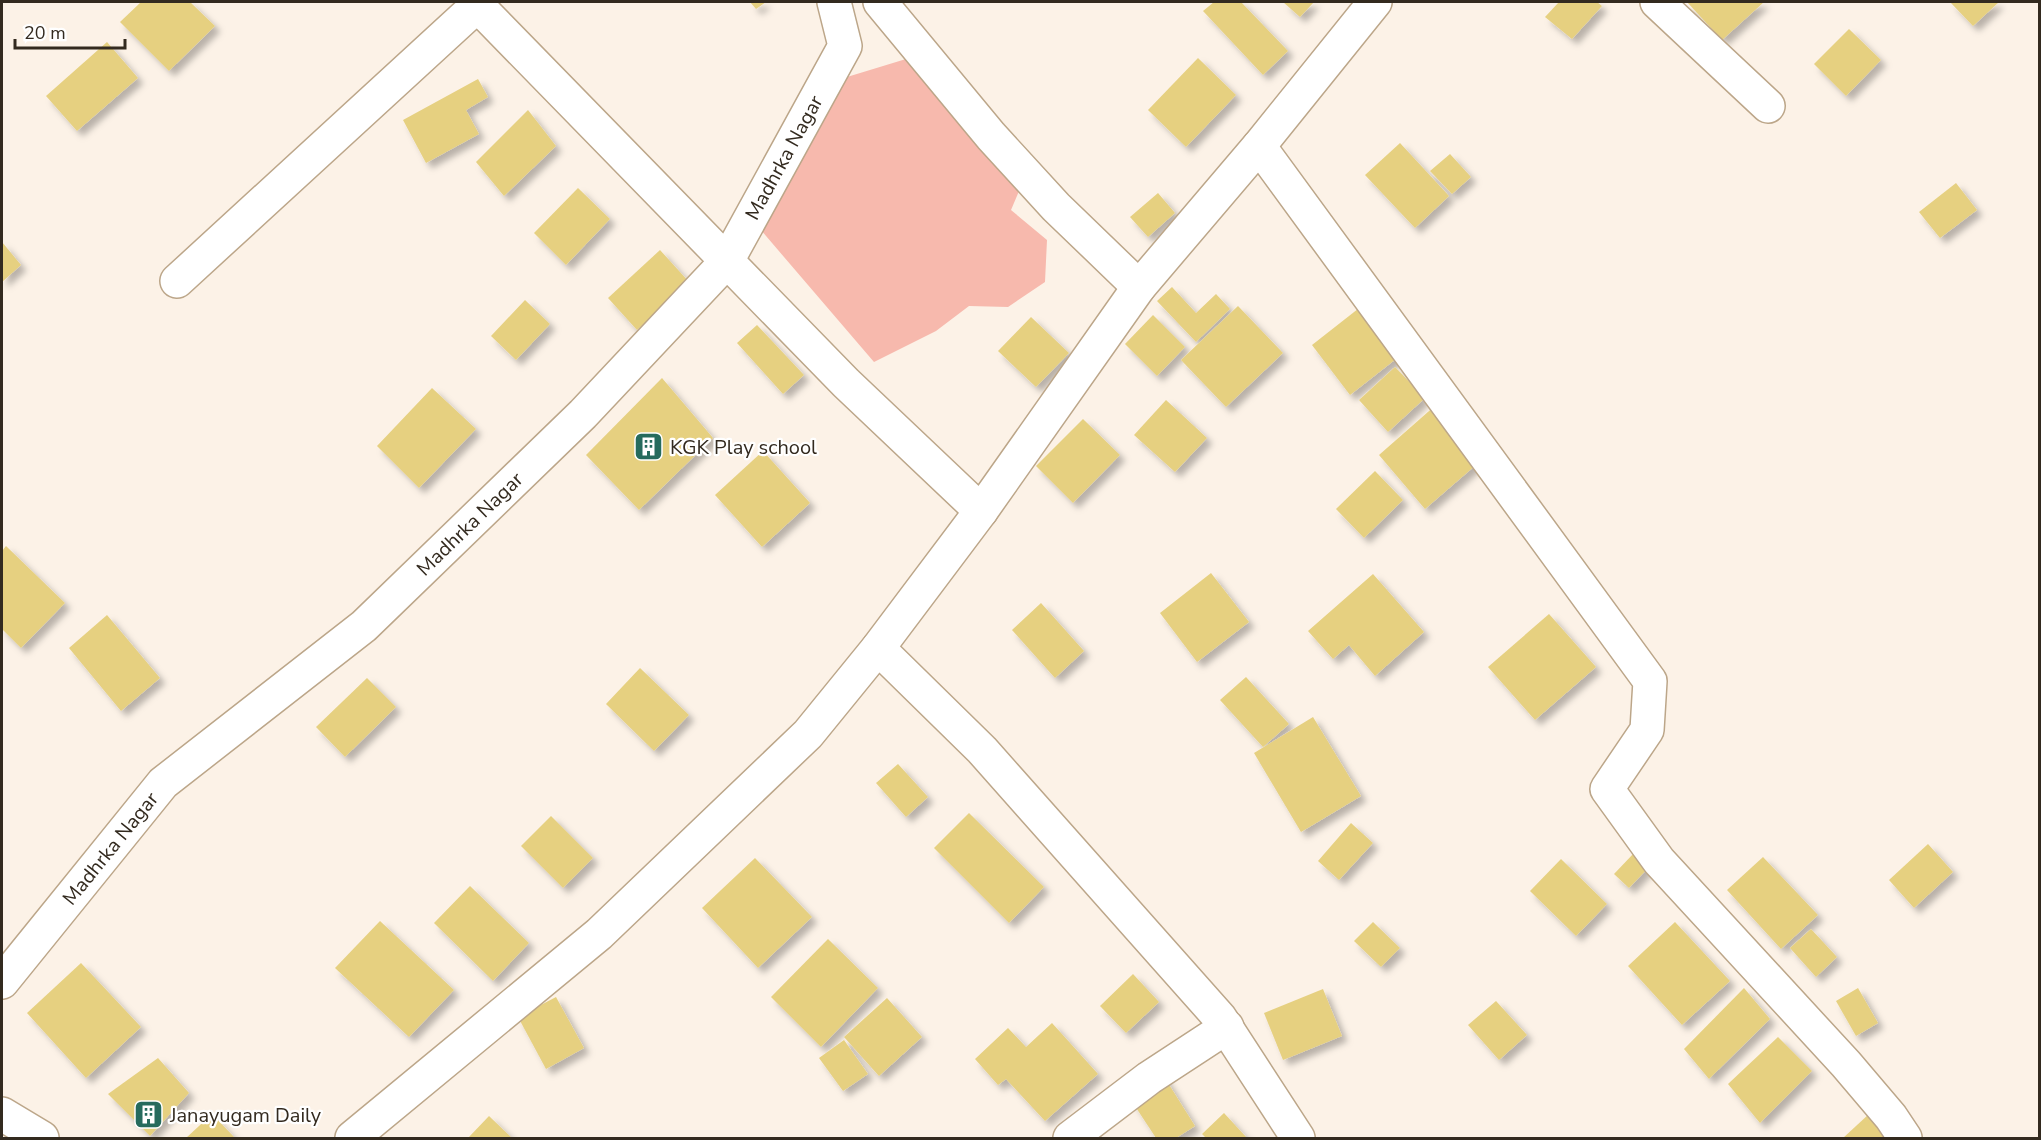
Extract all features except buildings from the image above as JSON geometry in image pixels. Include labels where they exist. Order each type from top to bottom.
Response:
[{"type":"street","name":"Madhrka Nagar","points":[[2,982],[163,783],[364,626],[583,414],[727,261],[845,46],[834,2]]},
{"type":"street","points":[[880,2],[991,136],[1056,207],[1139,287]]},
{"type":"street","points":[[352,1138],[599,934],[808,734],[878,648],[981,511],[1139,287],[1259,146],[1375,2]]},
{"type":"street","points":[[1657,2],[1768,105]]},
{"type":"street","points":[[177,281],[477,3],[846,383],[981,511]]},
{"type":"street","points":[[1259,146],[1650,681],[1647,730],[1607,789],[1659,861],[1846,1064],[1891,1117],[1905,1138]]},
{"type":"street","points":[[878,648],[982,750],[1227,1027],[1298,1138]]},
{"type":"street","points":[[1070,1138],[1149,1078],[1227,1027]]},
{"type":"street","points":[[2,1114],[42,1138]]},
{"type":"shaded area","points":[[906,59],[1019,191],[1011,210],[1047,240],[1045,282],[1008,307],[969,306],[936,331],[874,362],[760,229],[757,204],[819,129],[847,77]]},
{"type":"place","name":"KGK Play school","points":[[649,447]]},
{"type":"place","name":"Janayugam Daily","points":[[149,1115]]}]
